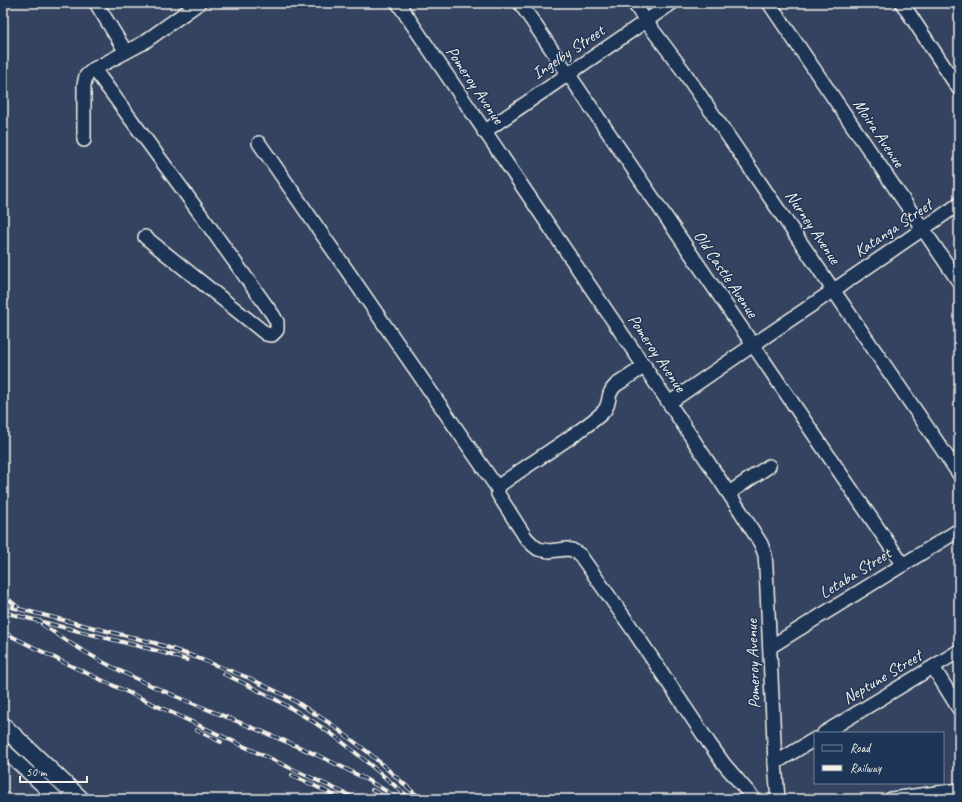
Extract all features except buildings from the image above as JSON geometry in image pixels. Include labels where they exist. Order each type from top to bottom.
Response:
[{"type":"main road","points":[[3,726],[80,799]]},
{"type":"main road","points":[[3,732],[28,750]]},
{"type":"street","points":[[96,3],[126,52]]},
{"type":"street","points":[[84,140],[84,85],[86,76],[94,69],[143,43],[199,3]]},
{"type":"street","name":"Pomeroy Avenue","points":[[398,3],[484,132],[645,366],[761,544],[764,555],[768,597],[778,799]]},
{"type":"street","name":"Old Castle Avenue","points":[[520,3],[903,565]]},
{"type":"street","name":"Nurney Avenue","points":[[634,3],[682,68],[959,474]]},
{"type":"street","name":"Ingelby Street","points":[[484,132],[672,3]]},
{"type":"street","name":"Moira Avenue","points":[[769,3],[959,282]]},
{"type":"street","points":[[902,3],[959,89]]},
{"type":"street","points":[[94,69],[273,315],[277,322],[277,330],[272,335],[266,334],[146,237]]},
{"type":"street","points":[[259,143],[498,489],[498,494],[501,500],[526,538],[538,549],[549,551],[567,549],[580,555],[633,630],[709,743],[724,764],[754,799]]},
{"type":"street","name":"Katanga Street","points":[[669,403],[959,204]]},
{"type":"street","points":[[498,489],[500,485],[577,433],[602,413],[608,406],[611,389],[645,366]]},
{"type":"street","points":[[729,493],[769,466]]},
{"type":"street","name":"Letaba Street","points":[[770,647],[959,530]]},
{"type":"street","name":"Neptune Street","points":[[826,732],[959,651]]},
{"type":"street","points":[[933,667],[959,709]]},
{"type":"street","points":[[776,763],[814,740]]},
{"type":"street","points":[[3,749],[57,799]]},
{"type":"street","points":[[891,799],[959,790]]},
{"type":"railway","points":[[3,595],[18,607]]},
{"type":"railway","points":[[3,605],[155,643],[249,678],[290,698],[331,724],[369,753],[421,799]]},
{"type":"railway","points":[[3,612],[154,650],[187,660]]},
{"type":"railway","points":[[42,624],[84,651],[128,675],[311,752],[356,774],[399,799]]},
{"type":"railway","points":[[3,632],[65,663],[357,799]]},
{"type":"railway","points":[[224,674],[280,702],[320,726],[353,750],[411,799]]},
{"type":"railway","points":[[196,730],[221,742]]},
{"type":"railway","points":[[292,775],[342,799]]},
{"type":"railway","points":[[372,790],[388,799]]}]
